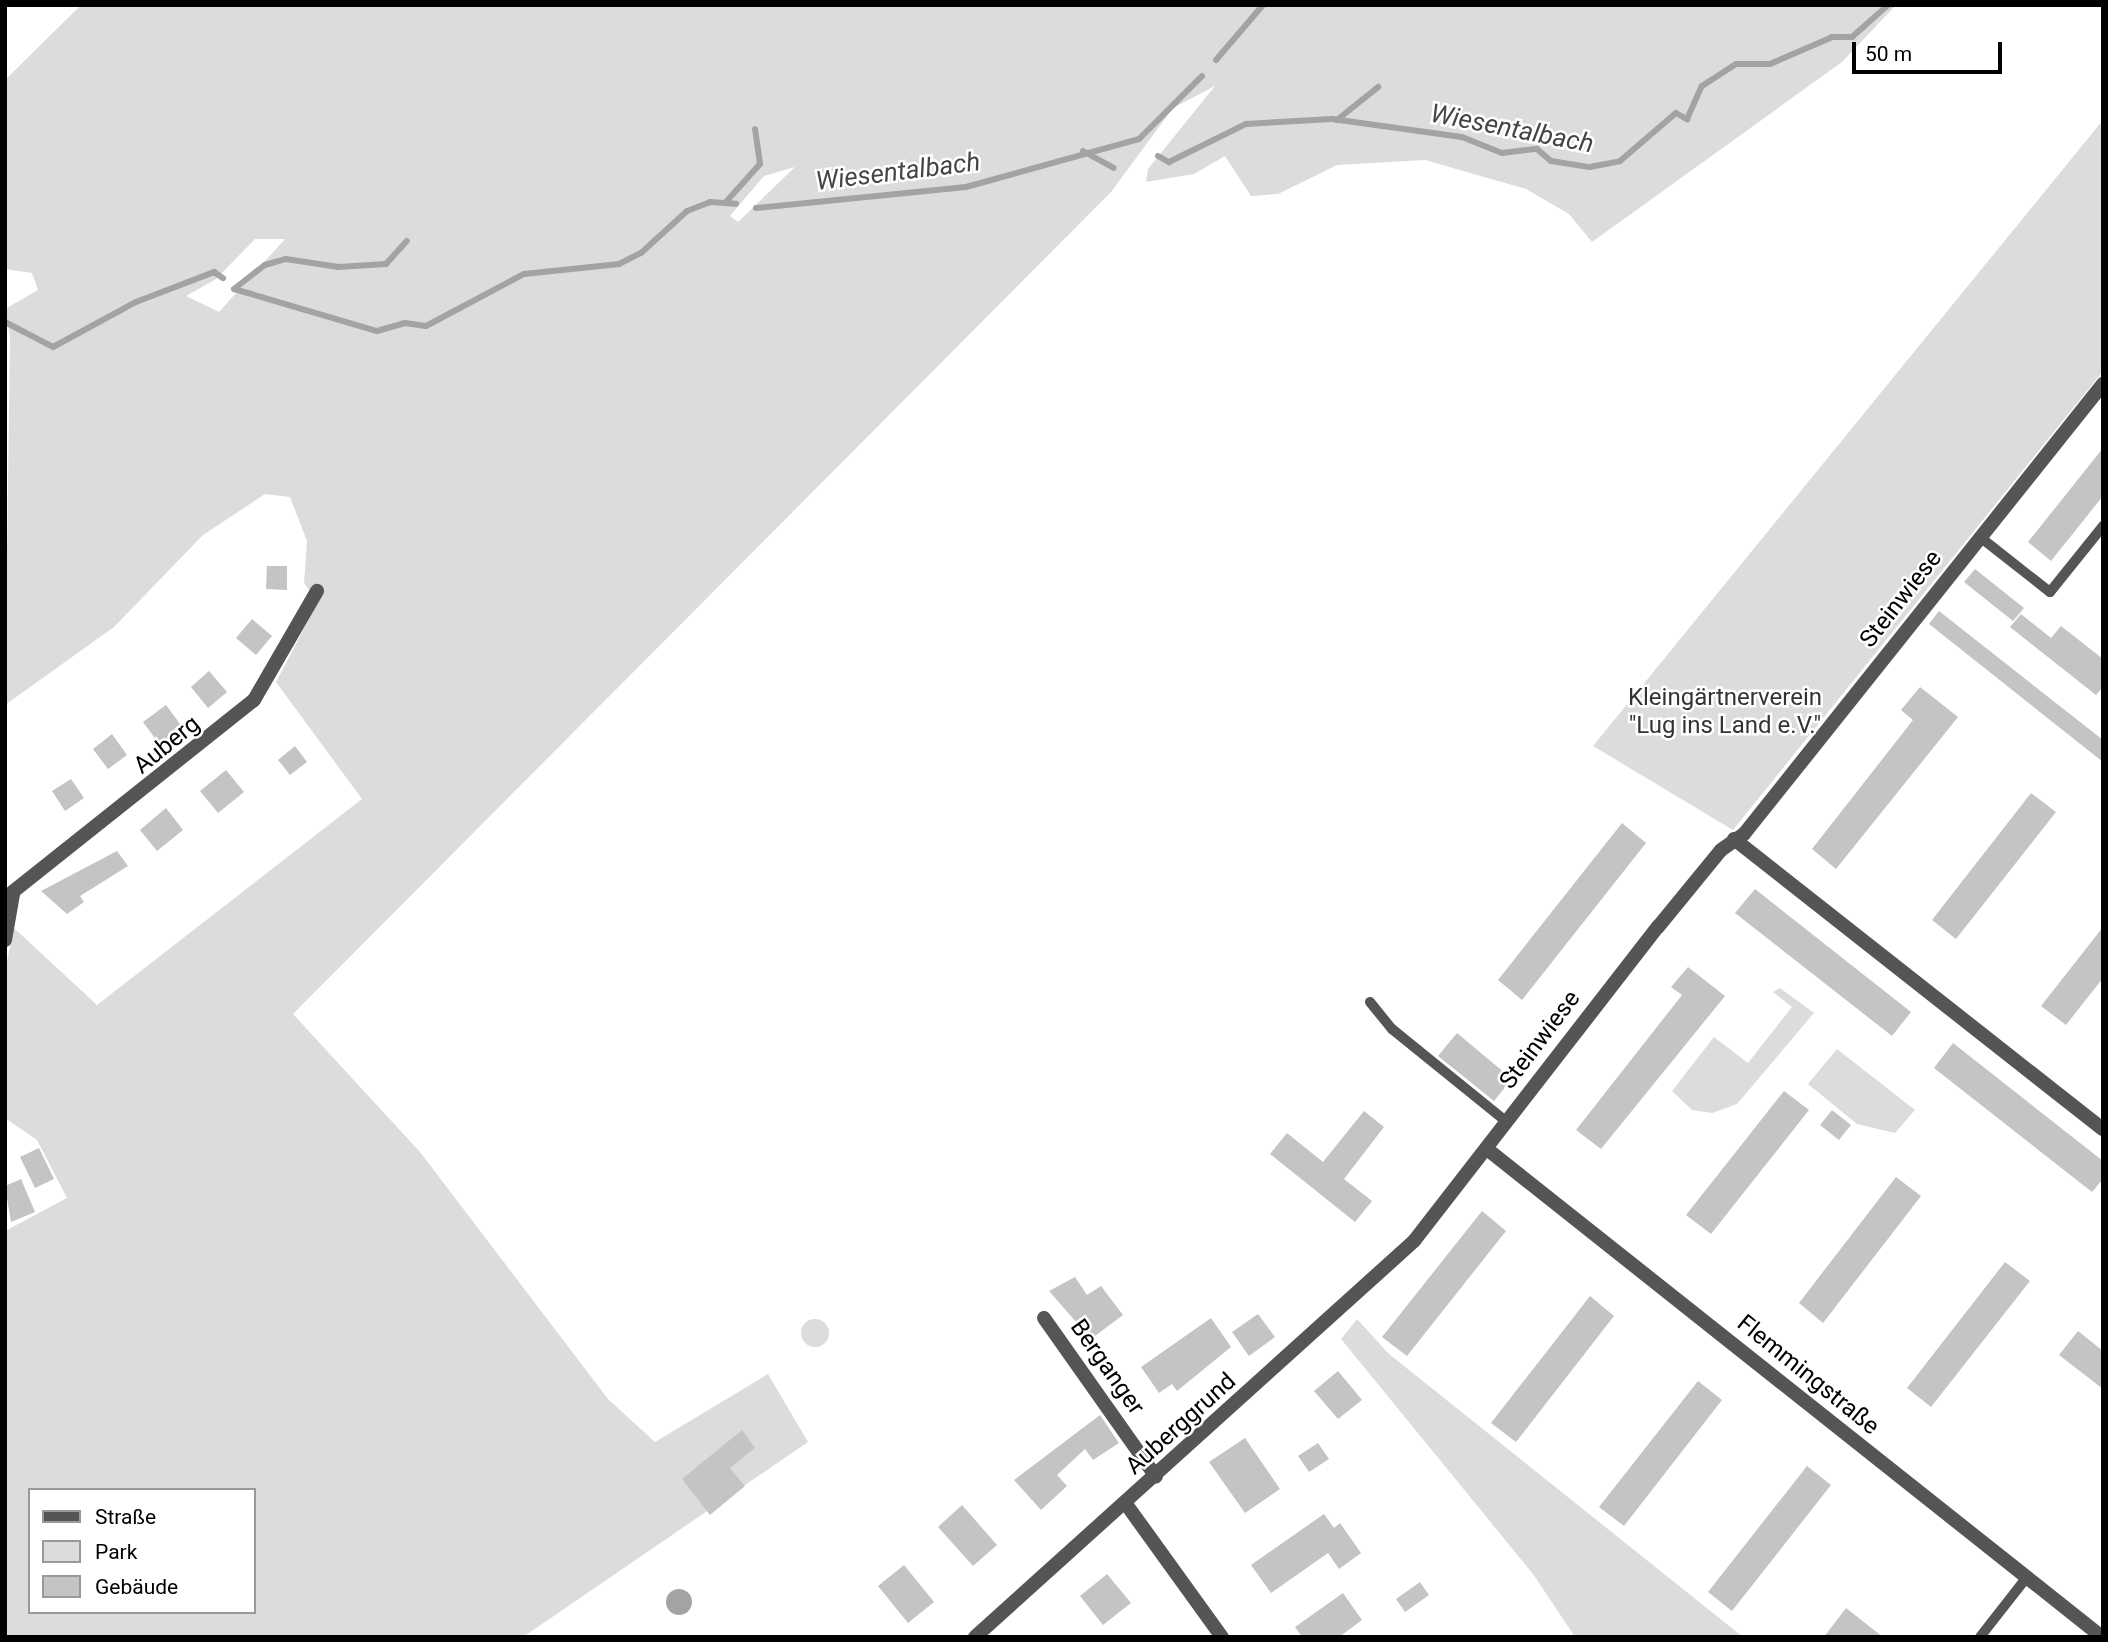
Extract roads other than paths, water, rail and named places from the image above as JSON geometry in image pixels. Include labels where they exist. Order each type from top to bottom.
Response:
[{"type":"street","name":"Steinwiese","points":[[1414,1241],[1734,839],[2103,384]]},
{"type":"street","name":"Auberg","points":[[9,896],[254,700],[317,591]]},
{"type":"street","points":[[1734,839],[2103,1129]]},
{"type":"street","points":[[5,940],[9,896]]},
{"type":"street","name":"Flemmingstraße","points":[[1487,1149],[2102,1637]]},
{"type":"street","name":"Auberggrund","points":[[975,1637],[1156,1477],[1414,1241]]},
{"type":"street","name":"Berganger","points":[[1044,1318],[1156,1477]]},
{"type":"street","points":[[1126,1504],[1222,1637]]},
{"type":"lane","points":[[1979,537],[2050,592],[2103,526]]},
{"type":"lane","points":[[1370,1002],[1392,1029],[1507,1122]]},
{"type":"lane","points":[[1980,1637],[2027,1577]]},
{"type":"waterway","points":[[1216,60],[1263,5]]},
{"type":"waterway","name":"Wiesentalbach","points":[[1158,156],[1169,162],[1246,124],[1332,119],[1462,137],[1502,153],[1537,149],[1551,161],[1590,167],[1620,161],[1676,113],[1687,119],[1702,86],[1736,64],[1770,64],[1832,37],[1852,37],[1888,5]]},
{"type":"waterway","name":"Wiesentalbach","points":[[756,208],[966,187],[1139,139],[1202,76]]},
{"type":"waterway","points":[[1337,120],[1378,87]]},
{"type":"waterway","points":[[725,203],[760,164],[755,129]]},
{"type":"waterway","points":[[1083,151],[1114,168]]},
{"type":"waterway","name":"Wiesentalbach","points":[[234,289],[377,331],[405,323],[426,326],[524,274],[619,264],[641,253],[687,211],[710,202],[736,204]]},
{"type":"waterway","points":[[234,289],[265,265],[286,259],[338,267],[386,264],[407,241]]},
{"type":"waterway","name":"Wiesentalbach","points":[[5,322],[53,347],[136,302],[214,272],[223,278]]},
{"type":"park label","name":"Kleingärtnerverein \"Lug ins Land e.V.\"","points":[[1725,712]]}]
